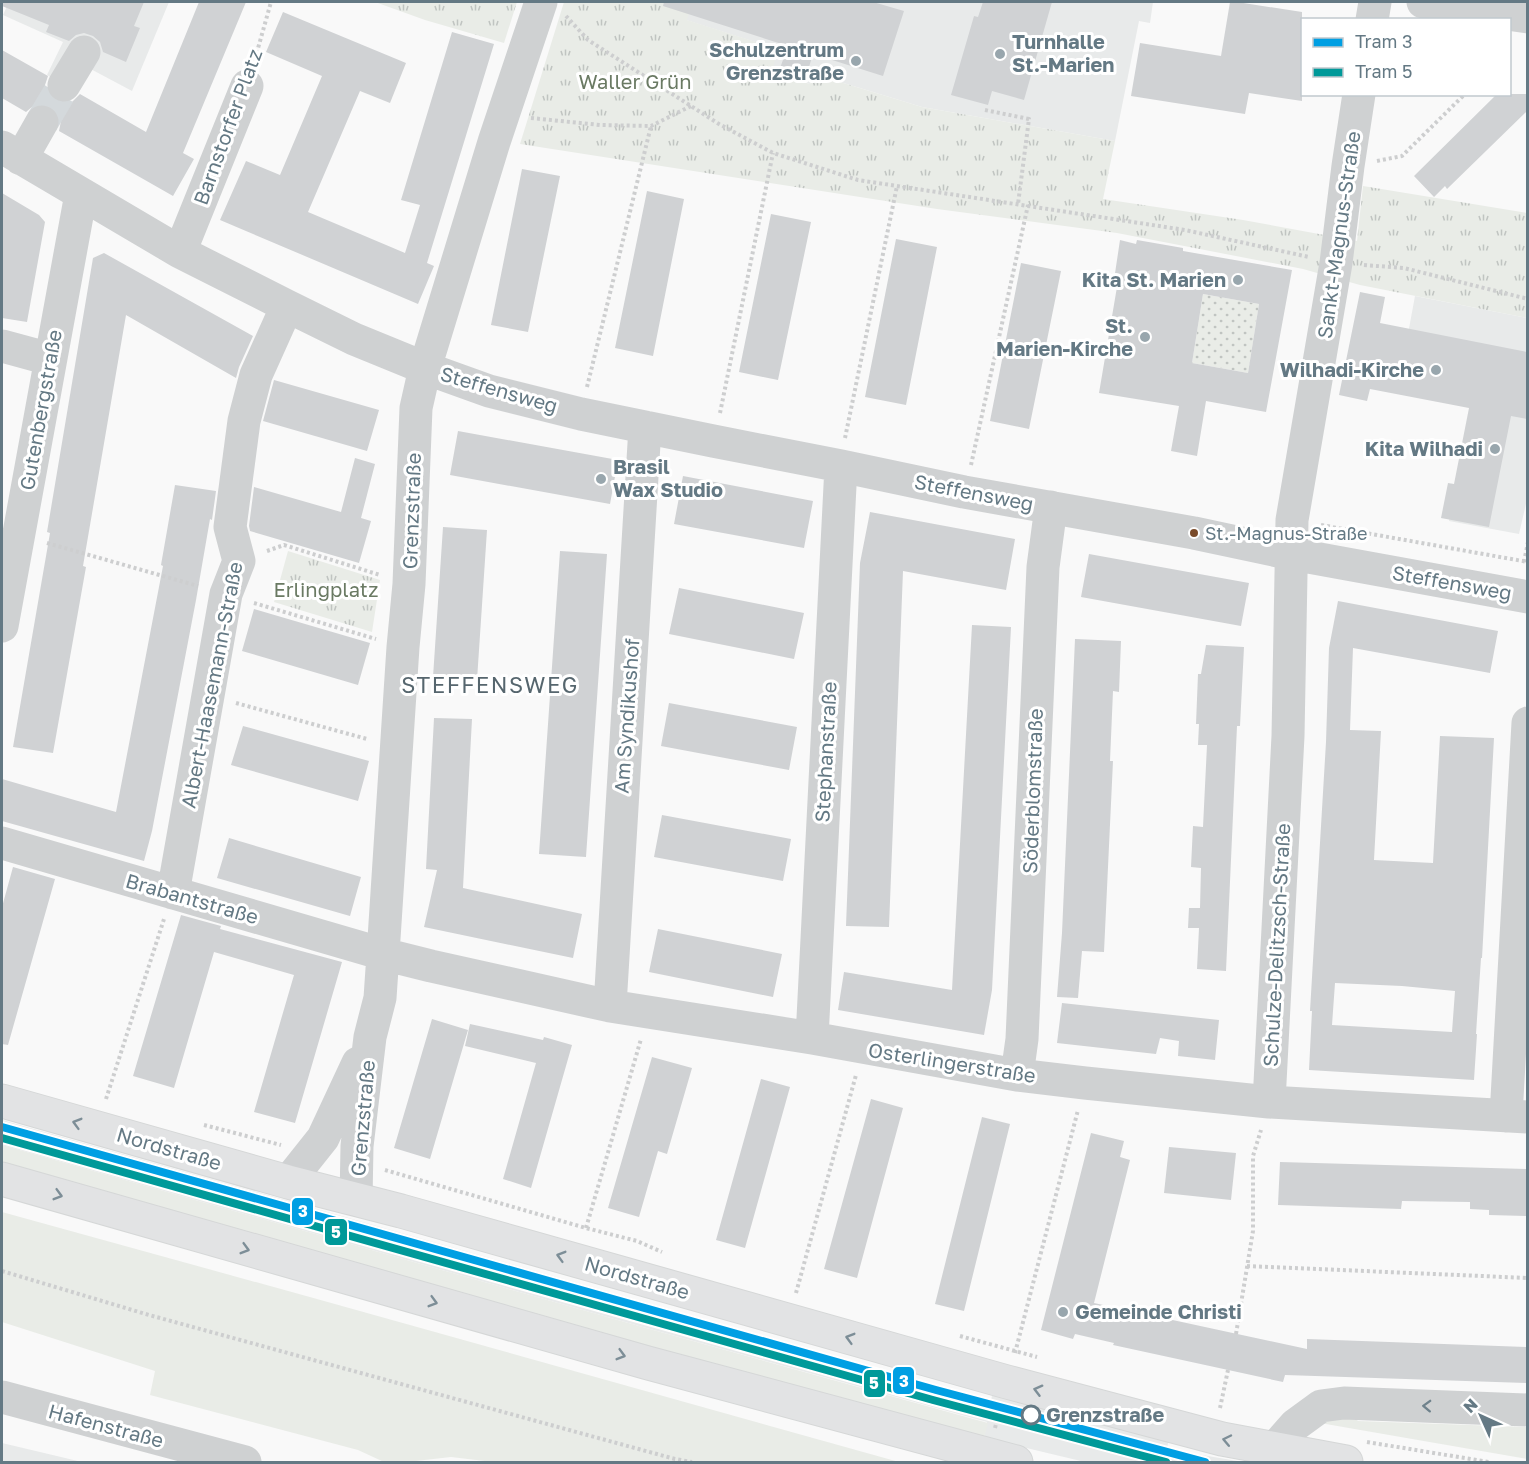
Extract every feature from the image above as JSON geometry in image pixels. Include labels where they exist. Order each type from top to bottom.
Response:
[{"type":"main road","name":"Nordstraße","points":[[2,1101],[1007,1382],[1222,1439],[1274,1449],[1353,1452]]},
{"type":"main road","points":[[2,1179],[625,1356],[1002,1459]]},
{"type":"street","points":[[1372,18],[1375,2]]},
{"type":"street","points":[[1423,2],[1527,17]]},
{"type":"street","name":"Grenzstraße","points":[[356,1200],[357,1146],[370,1037],[380,998],[403,647],[410,584],[416,408],[425,368],[503,115],[551,5]]},
{"type":"street","points":[[64,85],[84,52]]},
{"type":"street","name":"Barnstorfer Platz","points":[[180,252],[247,86]]},
{"type":"street","name":"Sankt-Magnus-Straße","points":[[1292,554],[1292,520],[1336,263],[1359,96]]},
{"type":"street","points":[[11,153],[42,122]]},
{"type":"street","name":"Steffensweg","points":[[11,153],[180,252],[287,306],[354,339],[489,391],[584,399],[645,427],[721,423],[841,466],[968,477],[1051,507],[1527,597]]},
{"type":"street","name":"Gutenbergstraße","points":[[2,626],[81,195]]},
{"type":"street","name":"Albert-Haasemann-Straße","points":[[173,893],[226,594],[239,561],[230,527],[244,421],[255,375],[287,306]]},
{"type":"street","points":[[2,346],[50,359]]},
{"type":"street","name":"Am Syndikushof","points":[[610,1006],[645,427]]},
{"type":"street","name":"Stephanstraße","points":[[812,1038],[841,466]]},
{"type":"street","name":"Söderblomstraße","points":[[1017,1075],[1022,1039],[1043,567],[1051,507]]},
{"type":"street","name":"Schulze-Delitzsch-Straße","points":[[1269,1102],[1288,736],[1292,554]]},
{"type":"street","points":[[1517,1116],[1527,723]]},
{"type":"street","name":"Brabantstraße","points":[[2,843],[383,954]]},
{"type":"street","name":"Osterlingerstraße","points":[[383,954],[610,1006],[812,1038],[1017,1075],[1269,1102],[1517,1116]]},
{"type":"street","name":"Grenzstraße","points":[[288,1182],[322,1138],[370,1037]]},
{"type":"street","name":"Hafenstraße","points":[[2,1397],[245,1462]]},
{"type":"street","points":[[1274,1449],[1295,1425],[1321,1407],[1344,1403],[1527,1410]]},
{"type":"path","name":"Barnstorfer Platz","points":[[247,86],[271,2]]},
{"type":"path","points":[[551,5],[588,40],[719,124],[773,153],[858,180],[1185,230],[1336,263],[1404,268],[1527,299]]},
{"type":"path","points":[[1348,166],[1402,156],[1463,96]]},
{"type":"path","points":[[1460,100],[1465,106]]},
{"type":"path","points":[[503,115],[600,125],[651,126],[691,106]]},
{"type":"path","points":[[985,110],[1029,118],[1018,204]]},
{"type":"path","points":[[584,399],[651,126]]},
{"type":"path","points":[[721,423],[773,153]]},
{"type":"path","points":[[841,466],[844,439],[897,186]]},
{"type":"path","points":[[968,477],[1028,205]]},
{"type":"path","name":"Steffensweg","points":[[584,399],[598,387]]},
{"type":"path","name":"Steffensweg","points":[[968,477],[982,465]]},
{"type":"path","name":"Steffensweg","points":[[1292,520],[1526,561]]},
{"type":"path","points":[[1526,561],[1527,542]]},
{"type":"path","points":[[239,561],[284,545],[410,584]]},
{"type":"path","points":[[208,696],[397,748]]},
{"type":"path","points":[[106,1099],[173,893]]},
{"type":"path","points":[[585,1228],[649,1013]]},
{"type":"path","points":[[796,1293],[863,1048]]},
{"type":"path","points":[[1002,1459],[1007,1382],[1085,1083]]},
{"type":"path","points":[[1236,1334],[1252,1231],[1253,1156],[1269,1102]]},
{"type":"path","points":[[357,1163],[585,1228],[637,1240],[669,1256]]},
{"type":"path","points":[[1247,1266],[1527,1278]]},
{"type":"path","points":[[2,1271],[149,1315],[675,1460],[692,1462]]},
{"type":"path","points":[[785,1292],[803,1294]]},
{"type":"path","points":[[958,1335],[1037,1357]]},
{"type":"path","points":[[1228,1370],[1220,1408],[1231,1409]]},
{"type":"path","points":[[1353,1452],[1490,1462]]},
{"type":"shaded area","points":[[9,2],[169,2],[132,91],[85,66],[72,90],[47,75],[63,42],[3,15]]},
{"type":"shaded area","points":[[692,2],[1153,2],[1150,23],[1139,21],[1115,141],[922,107],[814,74],[810,84],[771,72],[777,49],[686,20]]},
{"type":"shaded area","name":"Kita Wilhadi","points":[[1415,296],[1527,318],[1528,495],[1519,534],[1449,521],[1471,404],[1398,388]]},
{"type":"shaded area","points":[[2,1120],[991,1400],[993,1392],[1169,1437],[1167,1449],[1243,1462],[1085,1462],[984,1438],[987,1422],[2,1145]]},
{"type":"shaded area","points":[[2,1443],[40,1452],[82,1462],[2,1462]]},
{"type":"green space","points":[[375,2],[517,2],[504,43],[425,20]]},
{"type":"green space","name":"Waller Grün","points":[[564,2],[692,2],[687,20],[778,49],[772,72],[810,84],[814,74],[922,107],[1115,141],[1103,199],[1243,220],[1357,241],[1363,186],[1527,213],[1527,318],[1360,285],[1303,269],[1117,233],[937,209],[520,144]]},
{"type":"green space","points":[[1203,294],[1259,304],[1248,373],[1192,363]]},
{"type":"green space","name":"Erlingplatz","points":[[288,551],[380,580],[372,632],[274,602]]},
{"type":"green space","points":[[2,1145],[988,1423],[984,1438],[569,1325],[2,1165]]},
{"type":"green space","points":[[2,1212],[899,1462],[493,1462],[451,1457],[384,1462],[358,1450],[150,1395],[155,1371],[2,1322]]},
{"type":"green space","points":[[1352,1415],[1358,1421],[1527,1427],[1527,1459],[1320,1423]]},
{"type":"building","points":[[2,2],[144,2],[134,26],[140,28],[126,62],[103,52],[100,42],[93,36],[84,33],[76,35],[69,41],[46,32],[49,25],[2,6]]},
{"type":"building","points":[[199,2],[246,2],[183,153],[194,159],[173,196],[59,131],[61,121],[52,106],[41,103],[26,112],[2,98],[2,50],[48,76],[45,85],[47,93],[55,101],[64,104],[72,102],[80,94],[146,132]]},
{"type":"building","points":[[664,2],[873,2],[904,11],[883,76],[813,54],[805,80],[779,71],[788,46],[663,6]]},
{"type":"building","name":"Turnhalle St.-Marien","points":[[983,2],[1052,2],[1024,100],[992,91],[988,105],[951,95],[974,16],[978,17]]},
{"type":"building","points":[[1230,2],[1302,12],[1302,101],[1249,93],[1245,114],[1131,96],[1140,43],[1221,56]]},
{"type":"building","points":[[283,12],[406,63],[390,103],[360,91],[308,212],[405,253],[420,205],[401,200],[452,32],[494,44],[427,263],[434,266],[418,304],[220,220],[246,161],[280,175],[322,76],[266,52]]},
{"type":"building","points":[[1527,94],[1527,111],[1447,189],[1445,186],[1434,197],[1414,176],[1495,96]]},
{"type":"building","points":[[522,169],[560,176],[528,332],[491,325]]},
{"type":"building","points":[[647,191],[684,199],[653,356],[615,348]]},
{"type":"building","points":[[2,193],[39,215],[45,222],[27,322],[2,318]]},
{"type":"building","points":[[771,214],[811,222],[778,380],[739,372]]},
{"type":"building","points":[[896,239],[937,247],[906,405],[865,397]]},
{"type":"building","points":[[1120,240],[1136,244],[1137,240],[1183,248],[1183,251],[1292,270],[1266,412],[1206,401],[1197,456],[1171,451],[1179,406],[1099,393],[1118,281],[1114,280]],"holes":[[[1203,294],[1259,304],[1248,373],[1192,363]]]},
{"type":"building","points":[[104,253],[253,336],[236,378],[126,315],[83,566],[86,567],[53,753],[13,747],[50,533],[47,532],[93,258]]},
{"type":"building","points":[[1021,263],[1061,271],[1029,429],[990,421]]},
{"type":"building","name":"Kita Wilhadi","points":[[1360,292],[1385,297],[1380,323],[1527,352],[1527,419],[1511,416],[1489,527],[1441,518],[1448,483],[1454,484],[1469,408],[1370,389],[1367,401],[1339,395]]},
{"type":"building","points":[[274,380],[379,410],[367,451],[263,421]]},
{"type":"building","points":[[458,431],[618,460],[610,504],[450,475]]},
{"type":"building","points":[[355,458],[375,464],[361,518],[371,521],[359,563],[250,531],[254,487],[341,512]]},
{"type":"building","points":[[683,476],[813,501],[804,548],[674,524]]},
{"type":"building","points":[[175,485],[216,491],[152,831],[144,861],[2,821],[2,779],[116,812],[163,566],[161,565]]},
{"type":"building","points":[[870,512],[1015,539],[1006,590],[903,571],[889,927],[846,926],[860,563]]},
{"type":"building","points":[[443,527],[487,530],[477,680],[433,677]]},
{"type":"building","points":[[560,551],[607,554],[586,857],[539,854]]},
{"type":"building","points":[[1089,554],[1249,583],[1241,626],[1081,597]]},
{"type":"building","points":[[679,588],[804,613],[794,659],[669,634]]},
{"type":"building","points":[[1338,601],[1498,631],[1490,673],[1353,648],[1350,730],[1381,731],[1374,860],[1433,863],[1440,736],[1494,738],[1474,1080],[1309,1070],[1329,648]],"holes":[[[1335,983],[1455,991],[1452,1032],[1332,1025]]]},
{"type":"building","points":[[254,609],[370,643],[358,685],[242,651]]},
{"type":"building","points":[[972,625],[1011,627],[992,990],[984,1035],[838,1010],[844,972],[952,990]]},
{"type":"building","points":[[1075,639],[1121,641],[1119,692],[1113,691],[1110,761],[1113,761],[1104,952],[1082,951],[1078,998],[1057,997]]},
{"type":"building","points":[[1206,645],[1244,647],[1240,726],[1237,726],[1226,971],[1197,969],[1199,928],[1188,928],[1189,908],[1200,908],[1201,868],[1191,867],[1193,826],[1203,827],[1207,745],[1198,745],[1199,724],[1196,724],[1198,674],[1201,674]]},
{"type":"building","points":[[669,703],[797,727],[789,770],[661,746]]},
{"type":"building","points":[[434,718],[472,719],[463,888],[582,914],[573,958],[424,927],[437,870],[426,869]]},
{"type":"building","points":[[243,726],[369,761],[358,801],[231,765]]},
{"type":"building","points":[[662,815],[791,839],[783,881],[654,857]]},
{"type":"building","points":[[229,838],[361,877],[350,916],[217,878]]},
{"type":"building","points":[[13,867],[55,879],[8,1045],[2,1044],[2,907]]},
{"type":"building","points":[[181,915],[221,926],[220,929],[342,962],[295,1123],[254,1112],[294,975],[214,952],[174,1088],[133,1076]]},
{"type":"building","points":[[658,929],[782,954],[773,997],[649,972]]},
{"type":"building","points":[[1062,1003],[1219,1020],[1215,1060],[1178,1056],[1179,1041],[1160,1038],[1156,1054],[1057,1043]]},
{"type":"building","points":[[432,1019],[468,1030],[430,1159],[394,1148]]},
{"type":"building","points":[[470,1024],[543,1040],[544,1037],[572,1045],[531,1188],[503,1179],[536,1063],[465,1046]]},
{"type":"building","points":[[652,1057],[692,1068],[667,1154],[658,1151],[639,1217],[608,1208]]},
{"type":"building","points":[[761,1079],[790,1087],[745,1248],[716,1240]]},
{"type":"building","points":[[871,1099],[903,1108],[857,1278],[824,1269]]},
{"type":"building","points":[[982,1117],[1010,1124],[964,1311],[935,1304]]},
{"type":"building","points":[[1091,1133],[1124,1141],[1120,1157],[1130,1160],[1094,1303],[1307,1349],[1307,1339],[1527,1347],[1527,1383],[1285,1375],[1283,1382],[1113,1345],[1114,1343],[1075,1334],[1073,1339],[1041,1330]]},
{"type":"building","points":[[1169,1147],[1236,1153],[1231,1200],[1164,1193]]},
{"type":"building","points":[[1280,1162],[1527,1169],[1527,1216],[1489,1215],[1489,1210],[1470,1209],[1470,1202],[1402,1201],[1401,1209],[1278,1205]]},
{"type":"tunnel","points":[[42,122],[64,85]]},
{"type":"tram line","name":"3","points":[[2,1127],[936,1390],[1205,1462]]},
{"type":"tram line","name":"5","points":[[2,1138],[933,1400],[1166,1462]]},
{"type":"place","name":"Turnhalle St.-Marien","points":[[1000,54]]},
{"type":"place","name":"Schulzentrum Grenzstraße","points":[[856,61]]},
{"type":"place","name":"Kita St. Marien","points":[[1238,280]]},
{"type":"place","name":"St. Marien-Kirche","points":[[1145,337]]},
{"type":"place","name":"Wilhadi-Kirche","points":[[1436,370]]},
{"type":"place","name":"Kita Wilhadi","points":[[1495,449]]},
{"type":"place","name":"Brasil Wax Studio","points":[[601,479]]},
{"type":"place","name":"St.-Magnus-Straße","points":[[1194,533]]},
{"type":"place","name":"Gemeinde Christi","points":[[1063,1312]]},
{"type":"place","name":"Grenzstraße","points":[[1031,1415]]},
{"type":"district","name":"STEFFENSWEG","points":[[490,685]]}]
